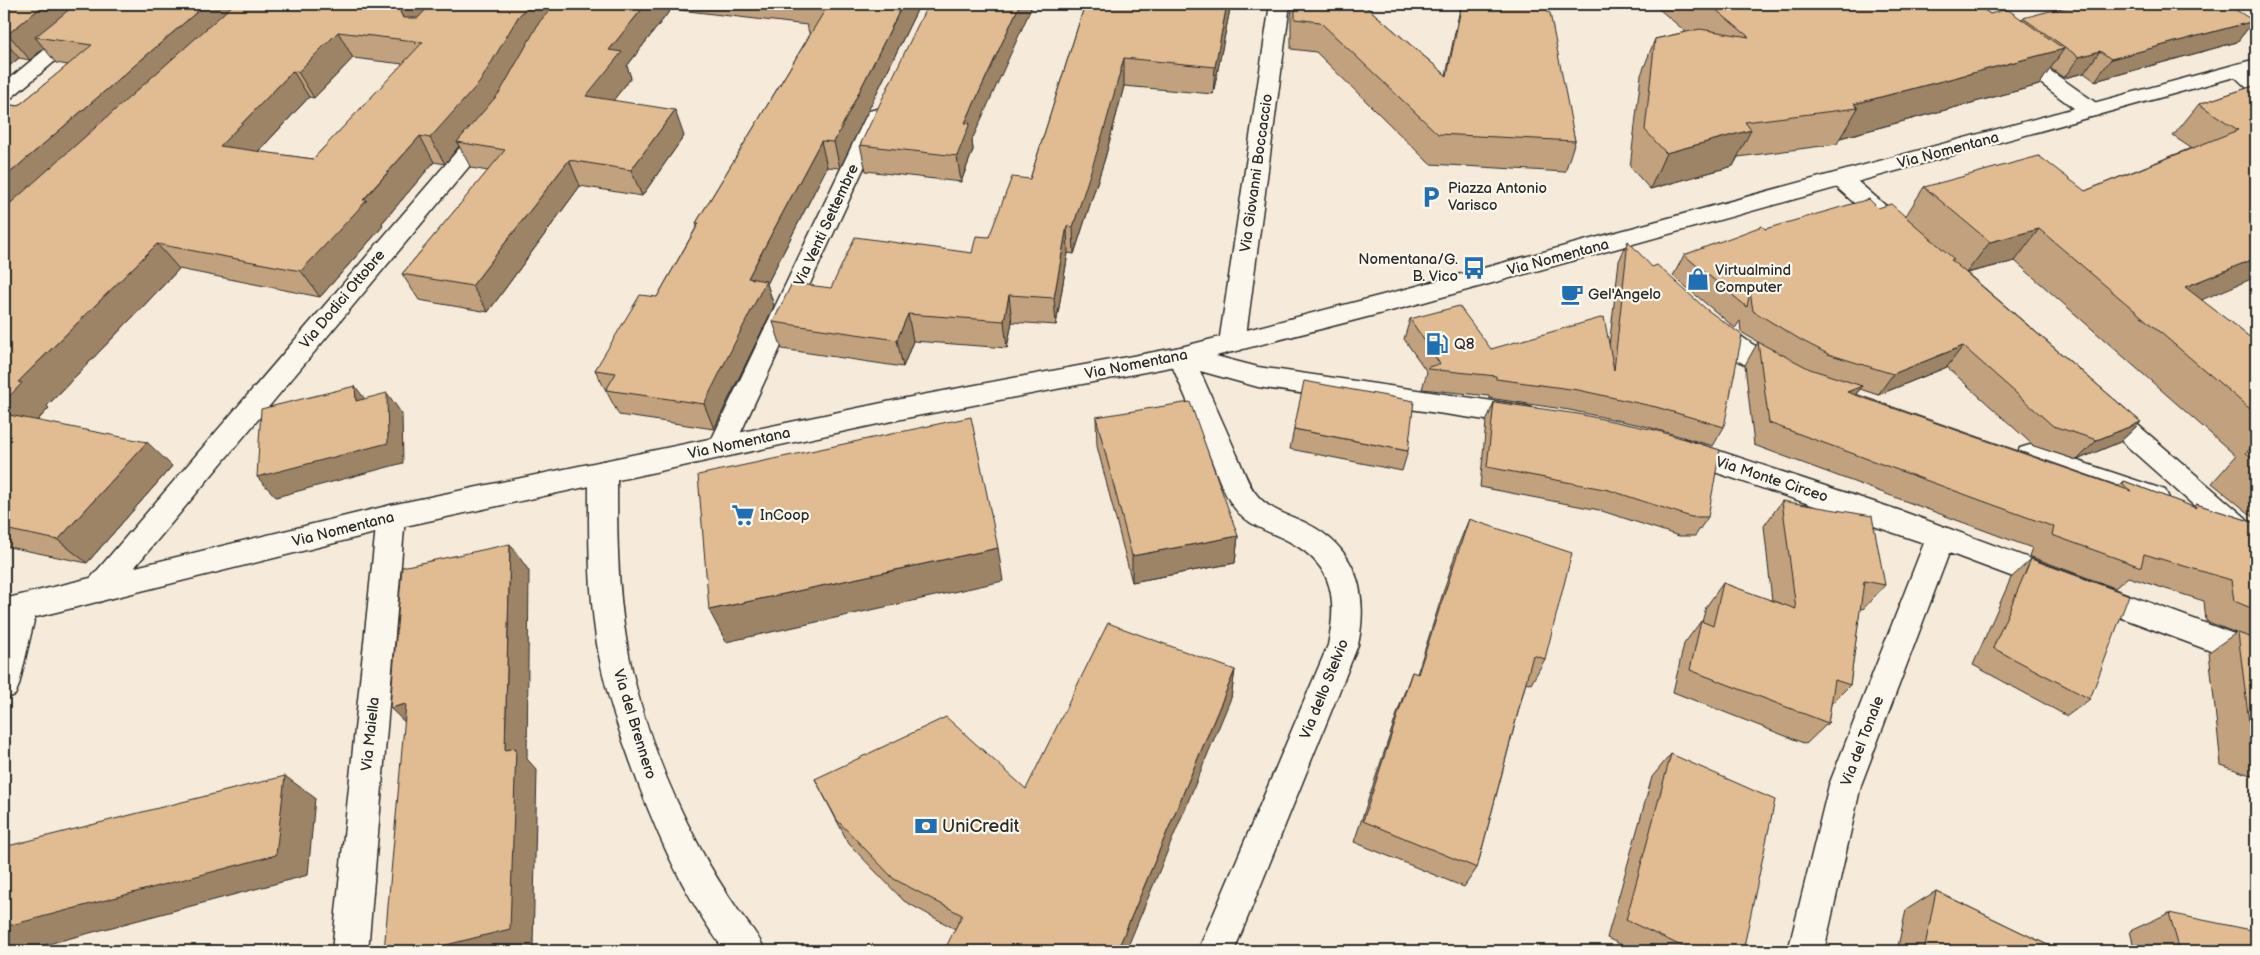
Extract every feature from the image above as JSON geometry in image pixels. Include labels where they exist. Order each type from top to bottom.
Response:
[{"type":"street","name":"Via Giovanni Boccaccio","points":[[1232,343],[1280,4]]},
{"type":"street","points":[[4,93],[86,26],[89,15]]},
{"type":"street","points":[[1995,41],[2091,110]]},
{"type":"street","name":"Via Nomentana","points":[[13,610],[391,517],[906,408],[1181,356],[1406,298],[2247,67]]},
{"type":"street","points":[[2247,67],[2256,86]]},
{"type":"street","name":"Via Venti Settembre","points":[[721,447],[885,100]]},
{"type":"street","name":"Via Dodici Ottobre","points":[[99,589],[503,112]]},
{"type":"street","points":[[1841,179],[1908,238]]},
{"type":"street","points":[[1622,239],[1642,262]]},
{"type":"street","points":[[1692,312],[1744,351],[1776,370],[1805,383]]},
{"type":"street","points":[[1181,356],[1258,377],[1550,419]]},
{"type":"street","name":"Via dello Stelvio","points":[[1181,356],[1246,504],[1261,518],[1294,530],[1309,538],[1322,549],[1340,572],[1349,598],[1348,627],[1343,645],[1216,951]]},
{"type":"street","points":[[2087,395],[2246,529]]},
{"type":"street","name":"Via Monte Circeo","points":[[1663,444],[1744,469],[1941,537],[2256,655]]},
{"type":"street","points":[[2004,448],[2246,529]]},
{"type":"street","name":"Via del Brennero","points":[[603,472],[604,560],[609,609],[615,660],[630,714],[655,787],[686,859],[725,924],[746,951]]},
{"type":"street","name":"Via Maiella","points":[[350,951],[391,517]]},
{"type":"street","name":"Via del Tonale","points":[[1806,951],[1845,785],[1941,537]]},
{"type":"street","points":[[4,685],[13,610]]},
{"type":"building","points":[[4,4],[45,4],[8,34],[4,33]]},
{"type":"building","points":[[76,4],[206,4],[4,178],[4,104],[18,106],[92,45],[35,37]]},
{"type":"building","points":[[234,4],[408,4],[400,12],[403,18],[418,18],[431,4],[530,4],[518,17],[480,82],[430,138],[420,136],[363,200],[367,200],[301,271],[157,244],[18,382],[22,383],[4,402],[4,209]],"holes":[[[338,32],[423,42],[313,159],[220,146],[293,71],[298,72]]]},
{"type":"building","points":[[556,4],[646,4],[609,50],[622,52],[586,96],[675,110],[631,170],[569,160],[472,286],[402,274],[505,150],[457,142],[500,92],[540,21]]},
{"type":"building","points":[[804,4],[903,4],[834,142],[821,141],[748,278],[766,281],[704,404],[606,390],[616,373],[595,370],[640,295],[657,297],[699,223],[696,223],[825,10],[803,7]]},
{"type":"building","points":[[928,4],[1020,4],[965,123],[970,123],[957,156],[860,145]]},
{"type":"building","points":[[1085,4],[1227,4],[1215,67],[1124,58],[1104,130],[1073,227],[1067,226],[1054,298],[1009,295],[1004,321],[908,314],[897,340],[773,322],[792,283],[831,288],[855,237],[972,253],[976,236],[989,237],[1012,177],[1030,179]]},
{"type":"building","points":[[1295,4],[1363,4],[1447,76],[1462,4],[1548,4],[1547,12],[1550,13],[1575,141],[1438,134],[1320,22],[1295,19]]},
{"type":"building","points":[[1709,4],[1976,4],[1990,14],[2007,9],[2064,49],[1854,104],[1858,108],[1745,122],[1751,130],[1666,153],[1645,130],[1655,39],[1700,29],[1749,37]]},
{"type":"building","points":[[2077,4],[2226,4],[2254,21],[2111,59],[2100,51],[2079,57],[2023,18]]},
{"type":"building","points":[[2256,85],[2256,258],[2185,287],[2256,342],[2256,414],[2039,229],[1990,242],[1924,187],[2039,156],[2085,191],[2238,130],[2199,104]]},
{"type":"building","points":[[1869,199],[1878,208],[1891,204],[1954,259],[1951,260],[2141,422],[2097,440],[2053,426],[1963,346],[1893,374],[1828,354],[1753,311],[1750,291],[1747,307],[1684,255],[1762,226],[1765,229]]},
{"type":"building","points":[[1628,241],[1652,267],[1657,265],[1706,309],[1742,335],[1724,427],[1656,407],[1578,390],[1496,379],[1496,376],[1428,369],[1428,367],[1440,364],[1410,319],[1459,306],[1491,349],[1604,317],[1614,370]]},
{"type":"building","points":[[1758,342],[1810,369],[1862,386],[1847,392],[2131,491],[2123,484],[2124,481],[2196,508],[2196,504],[2256,523],[2256,610],[2234,601],[2231,580],[2144,554],[2141,567],[2052,535],[2054,527],[1769,423]]},
{"type":"building","points":[[1304,381],[1414,401],[1408,451],[1294,429]]},
{"type":"building","points":[[355,386],[356,401],[387,393],[388,443],[257,477],[261,409]]},
{"type":"building","points":[[1190,402],[1238,536],[1132,556],[1096,417]]},
{"type":"building","points":[[1494,402],[1578,414],[1655,430],[1720,450],[1708,517],[1691,517],[1609,490],[1487,467]]},
{"type":"building","points":[[4,414],[147,442],[58,540],[4,529]]},
{"type":"building","points":[[971,417],[998,548],[709,610],[698,475]]},
{"type":"building","points":[[2256,442],[2256,461],[2246,453]]},
{"type":"building","points":[[1782,501],[1872,516],[1885,585],[1864,581],[1850,685],[1835,680],[1828,723],[1690,670],[1701,621],[1713,626],[1723,583],[1796,609]]},
{"type":"building","points":[[1469,519],[1572,553],[1545,659],[1533,655],[1477,868],[1363,821],[1412,672],[1418,674]]},
{"type":"building","points":[[510,544],[505,750],[516,748],[510,929],[422,951],[384,951],[406,704],[390,708],[402,567]]},
{"type":"building","points":[[2031,559],[2129,595],[2090,699],[1993,648]]},
{"type":"building","points":[[1108,623],[1235,670],[1117,951],[944,951],[962,915],[894,879],[837,820],[815,779],[946,717],[1026,789]]},
{"type":"building","points":[[2238,633],[2256,639],[2256,748],[2252,747]]},
{"type":"building","points":[[1671,754],[1775,800],[1743,951],[1692,951],[1626,920]]},
{"type":"building","points":[[285,776],[276,855],[4,927],[4,847]]},
{"type":"building","points":[[1936,891],[2060,951],[1924,951]]},
{"type":"building","points":[[2169,913],[2256,931],[2256,951],[2180,951]]},
{"type":"place","name":"Piazza Antonio Varisco","points":[[1431,197]]},
{"type":"place","name":"Nomentana/G. B. Vico","points":[[1474,268]]},
{"type":"place","name":"Virtualmind Computer","points":[[1698,279]]},
{"type":"place","name":"Gel'Angelo","points":[[1572,294]]},
{"type":"place","name":"Q8","points":[[1437,344]]},
{"type":"place","name":"InCoop","points":[[743,515]]},
{"type":"place","name":"UniCredit","points":[[926,826]]}]
